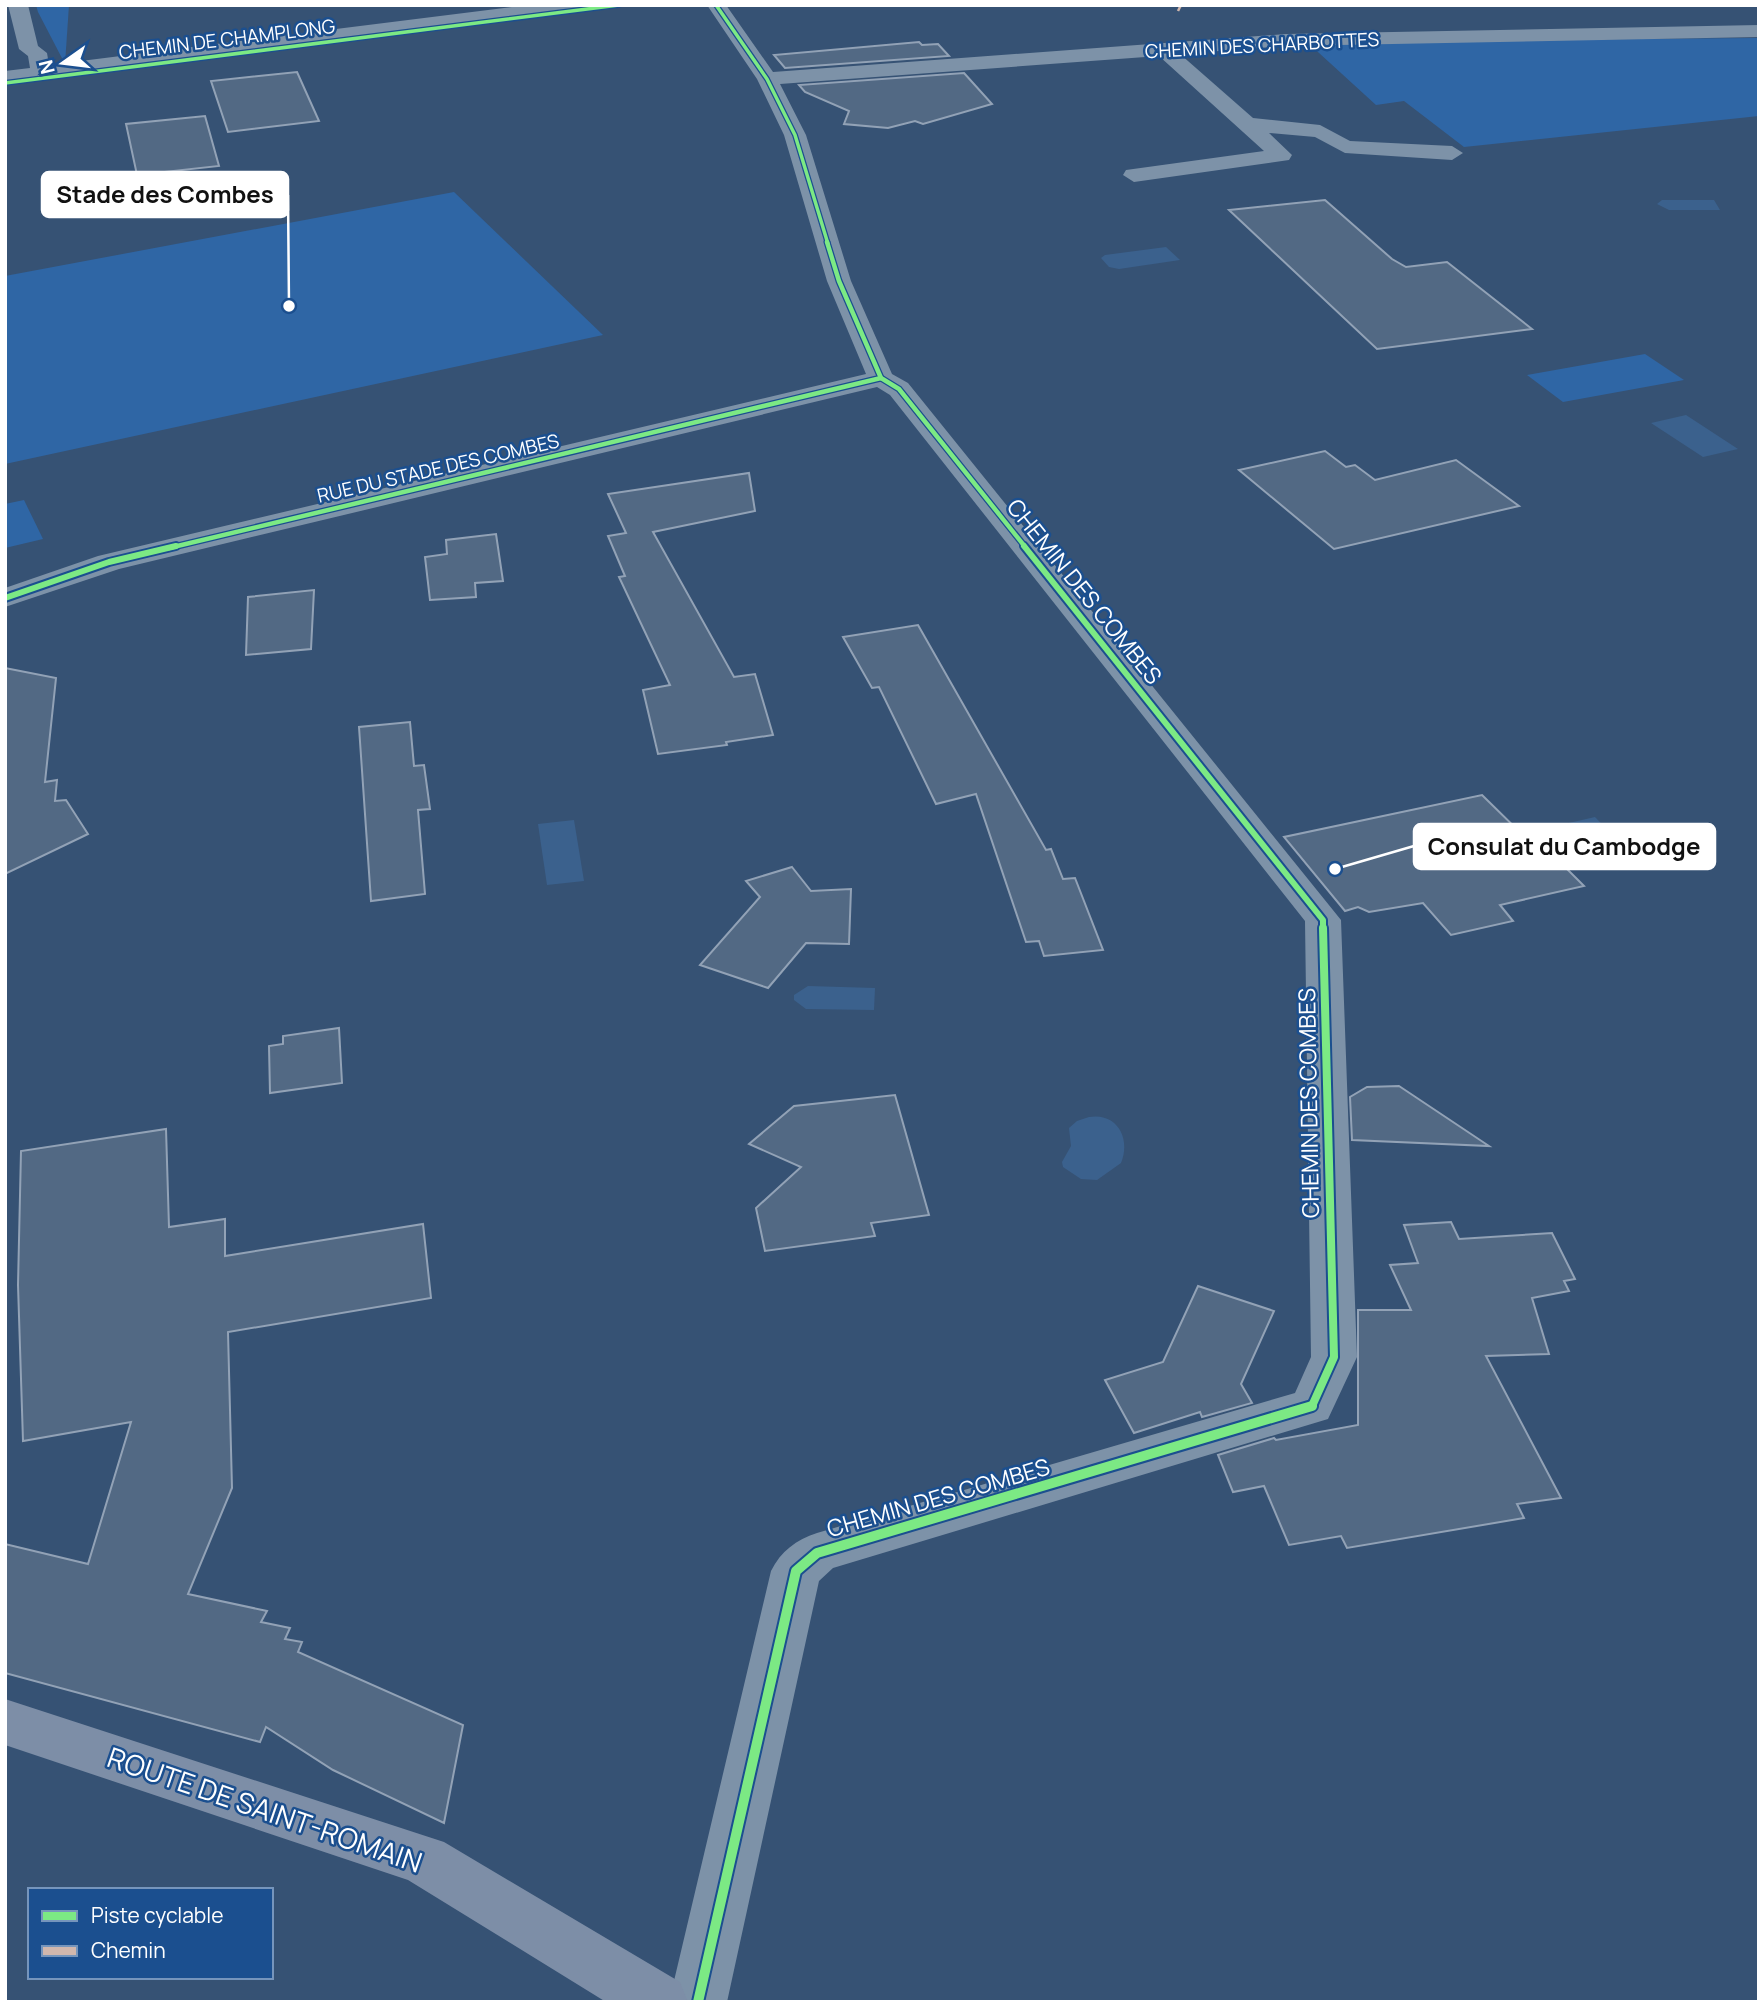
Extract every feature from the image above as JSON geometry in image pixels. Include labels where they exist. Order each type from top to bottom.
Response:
[{"type":"main road","name":"ROUTE DE SAINT-ROMAIN","points":[[5,1722],[424,1860],[659,2002]]},
{"type":"street","points":[[17,5],[20,7],[29,49],[37,53],[41,73]]},
{"type":"street","name":"CHEMIN DE CHAMPLONG","points":[[5,77],[574,5]]},
{"type":"street","name":"CHEMIN DES COMBES","points":[[698,2002],[796,1571],[817,1553],[1312,1406],[1334,1357],[1323,920],[899,389],[881,378],[839,281],[795,135],[767,79],[716,5]]},
{"type":"street","name":"CHEMIN DES CHARBOTTES","points":[[767,79],[1286,40],[1759,32]]},
{"type":"street","points":[[1163,49],[1281,155]]},
{"type":"street","points":[[1246,124],[1320,131],[1345,147]]},
{"type":"street","points":[[1134,175],[1345,147],[1452,153]]},
{"type":"street","name":"RUE DU STADE DES COMBES","points":[[5,598],[109,562],[881,378]]},
{"type":"shaded area","points":[[36,5],[69,5],[65,64],[38,12]]},
{"type":"shaded area","points":[[1759,38],[1759,116],[1464,147],[1404,101],[1376,105],[1307,42]]},
{"type":"shaded area","points":[[454,192],[603,335],[5,464],[5,276]]},
{"type":"shaded area","points":[[1662,200],[1714,200],[1720,210],[1669,210],[1657,204]]},
{"type":"shaded area","points":[[1166,247],[1180,260],[1119,269],[1109,267],[1101,258],[1105,255]]},
{"type":"shaded area","points":[[1645,354],[1684,380],[1563,402],[1527,375]]},
{"type":"shaded area","points":[[1686,415],[1738,449],[1703,457],[1651,423]]},
{"type":"shaded area","points":[[24,500],[43,539],[5,548],[5,504]]},
{"type":"shaded area","points":[[1595,817],[1636,860],[1602,868],[1560,825]]},
{"type":"shaded area","points":[[574,820],[584,881],[547,885],[538,824]]},
{"type":"shaded area","points":[[808,986],[875,988],[874,1010],[806,1009],[794,1000],[794,995]]},
{"type":"shaded area","points":[[1089,1117],[1108,1119],[1115,1123],[1123,1137],[1124,1154],[1121,1163],[1097,1180],[1081,1179],[1063,1167],[1062,1162],[1071,1146],[1069,1128],[1077,1121]]},
{"type":"building","points":[[919,42],[922,45],[938,44],[949,56],[785,68],[774,55]]},
{"type":"building","points":[[297,72],[319,121],[228,132],[211,81]]},
{"type":"building","points":[[964,73],[992,104],[923,124],[915,121],[888,128],[844,124],[849,111],[805,92],[799,85]]},
{"type":"building","points":[[205,116],[219,166],[137,175],[126,124]]},
{"type":"building","points":[[1325,200],[1392,259],[1406,267],[1447,262],[1532,329],[1377,349],[1229,210]]},
{"type":"building","points":[[1325,451],[1346,467],[1355,465],[1375,480],[1456,460],[1519,506],[1334,549],[1239,470]]},
{"type":"building","points":[[749,473],[755,511],[653,532],[734,677],[755,674],[773,735],[726,742],[727,745],[658,754],[643,690],[670,685],[619,577],[625,576],[608,536],[626,533],[608,494]]},
{"type":"building","points":[[496,534],[503,581],[475,583],[476,597],[430,600],[425,557],[447,554],[446,540]]},
{"type":"building","points":[[314,590],[311,649],[246,655],[248,597]]},
{"type":"building","points":[[918,625],[1046,850],[1051,849],[1063,879],[1075,878],[1103,950],[1044,956],[1039,941],[1026,942],[976,794],[936,804],[879,687],[872,688],[843,637]]},
{"type":"building","points":[[5,668],[56,678],[45,782],[57,780],[55,801],[66,800],[88,834],[5,874]]},
{"type":"building","points":[[410,722],[414,766],[424,765],[430,809],[418,810],[425,894],[371,901],[359,727]]},
{"type":"building","points":[[1482,795],[1535,847],[1543,845],[1584,886],[1500,905],[1513,921],[1451,935],[1423,903],[1369,912],[1358,907],[1345,911],[1284,837]]},
{"type":"building","points":[[792,867],[811,891],[851,889],[849,944],[806,943],[768,988],[700,965],[760,897],[746,881]]},
{"type":"building","points":[[339,1028],[342,1083],[270,1093],[269,1046],[283,1044],[283,1036]]},
{"type":"building","points":[[1399,1086],[1489,1146],[1352,1140],[1350,1097],[1367,1087]]},
{"type":"building","points":[[895,1095],[929,1215],[871,1223],[875,1236],[765,1251],[756,1208],[801,1167],[749,1144],[794,1106]]},
{"type":"building","points":[[166,1129],[169,1227],[225,1219],[225,1256],[423,1224],[431,1298],[228,1332],[232,1488],[188,1594],[267,1611],[261,1622],[290,1628],[285,1639],[302,1642],[298,1652],[463,1725],[444,1823],[333,1770],[266,1727],[260,1742],[5,1673],[5,1544],[88,1564],[131,1422],[23,1441],[18,1285],[21,1151]]},
{"type":"building","points":[[1451,1222],[1459,1239],[1552,1233],[1575,1279],[1564,1281],[1569,1291],[1532,1298],[1549,1354],[1486,1356],[1561,1498],[1517,1504],[1524,1518],[1347,1548],[1341,1536],[1289,1545],[1264,1486],[1233,1492],[1218,1455],[1274,1438],[1276,1440],[1358,1425],[1358,1310],[1411,1310],[1390,1265],[1418,1263],[1404,1225]]},
{"type":"building","points":[[1198,1286],[1274,1311],[1241,1384],[1252,1403],[1202,1417],[1200,1412],[1134,1433],[1105,1380],[1163,1362]]},
{"type":"marked path","points":[[1178,11],[1181,5]]},
{"type":"cycle path","points":[[5,83],[619,5]]},
{"type":"cycle path","points":[[698,2002],[796,1571],[817,1553],[1312,1406],[1334,1357],[1323,920],[899,389],[881,378],[839,281],[795,135],[767,79],[716,5]]},
{"type":"cycle path","points":[[5,598],[109,562],[881,378]]},
{"type":"place","name":"Stade des Combes","points":[[289,306]]},
{"type":"place","name":"Consulat du Cambodge","points":[[1335,869]]}]
